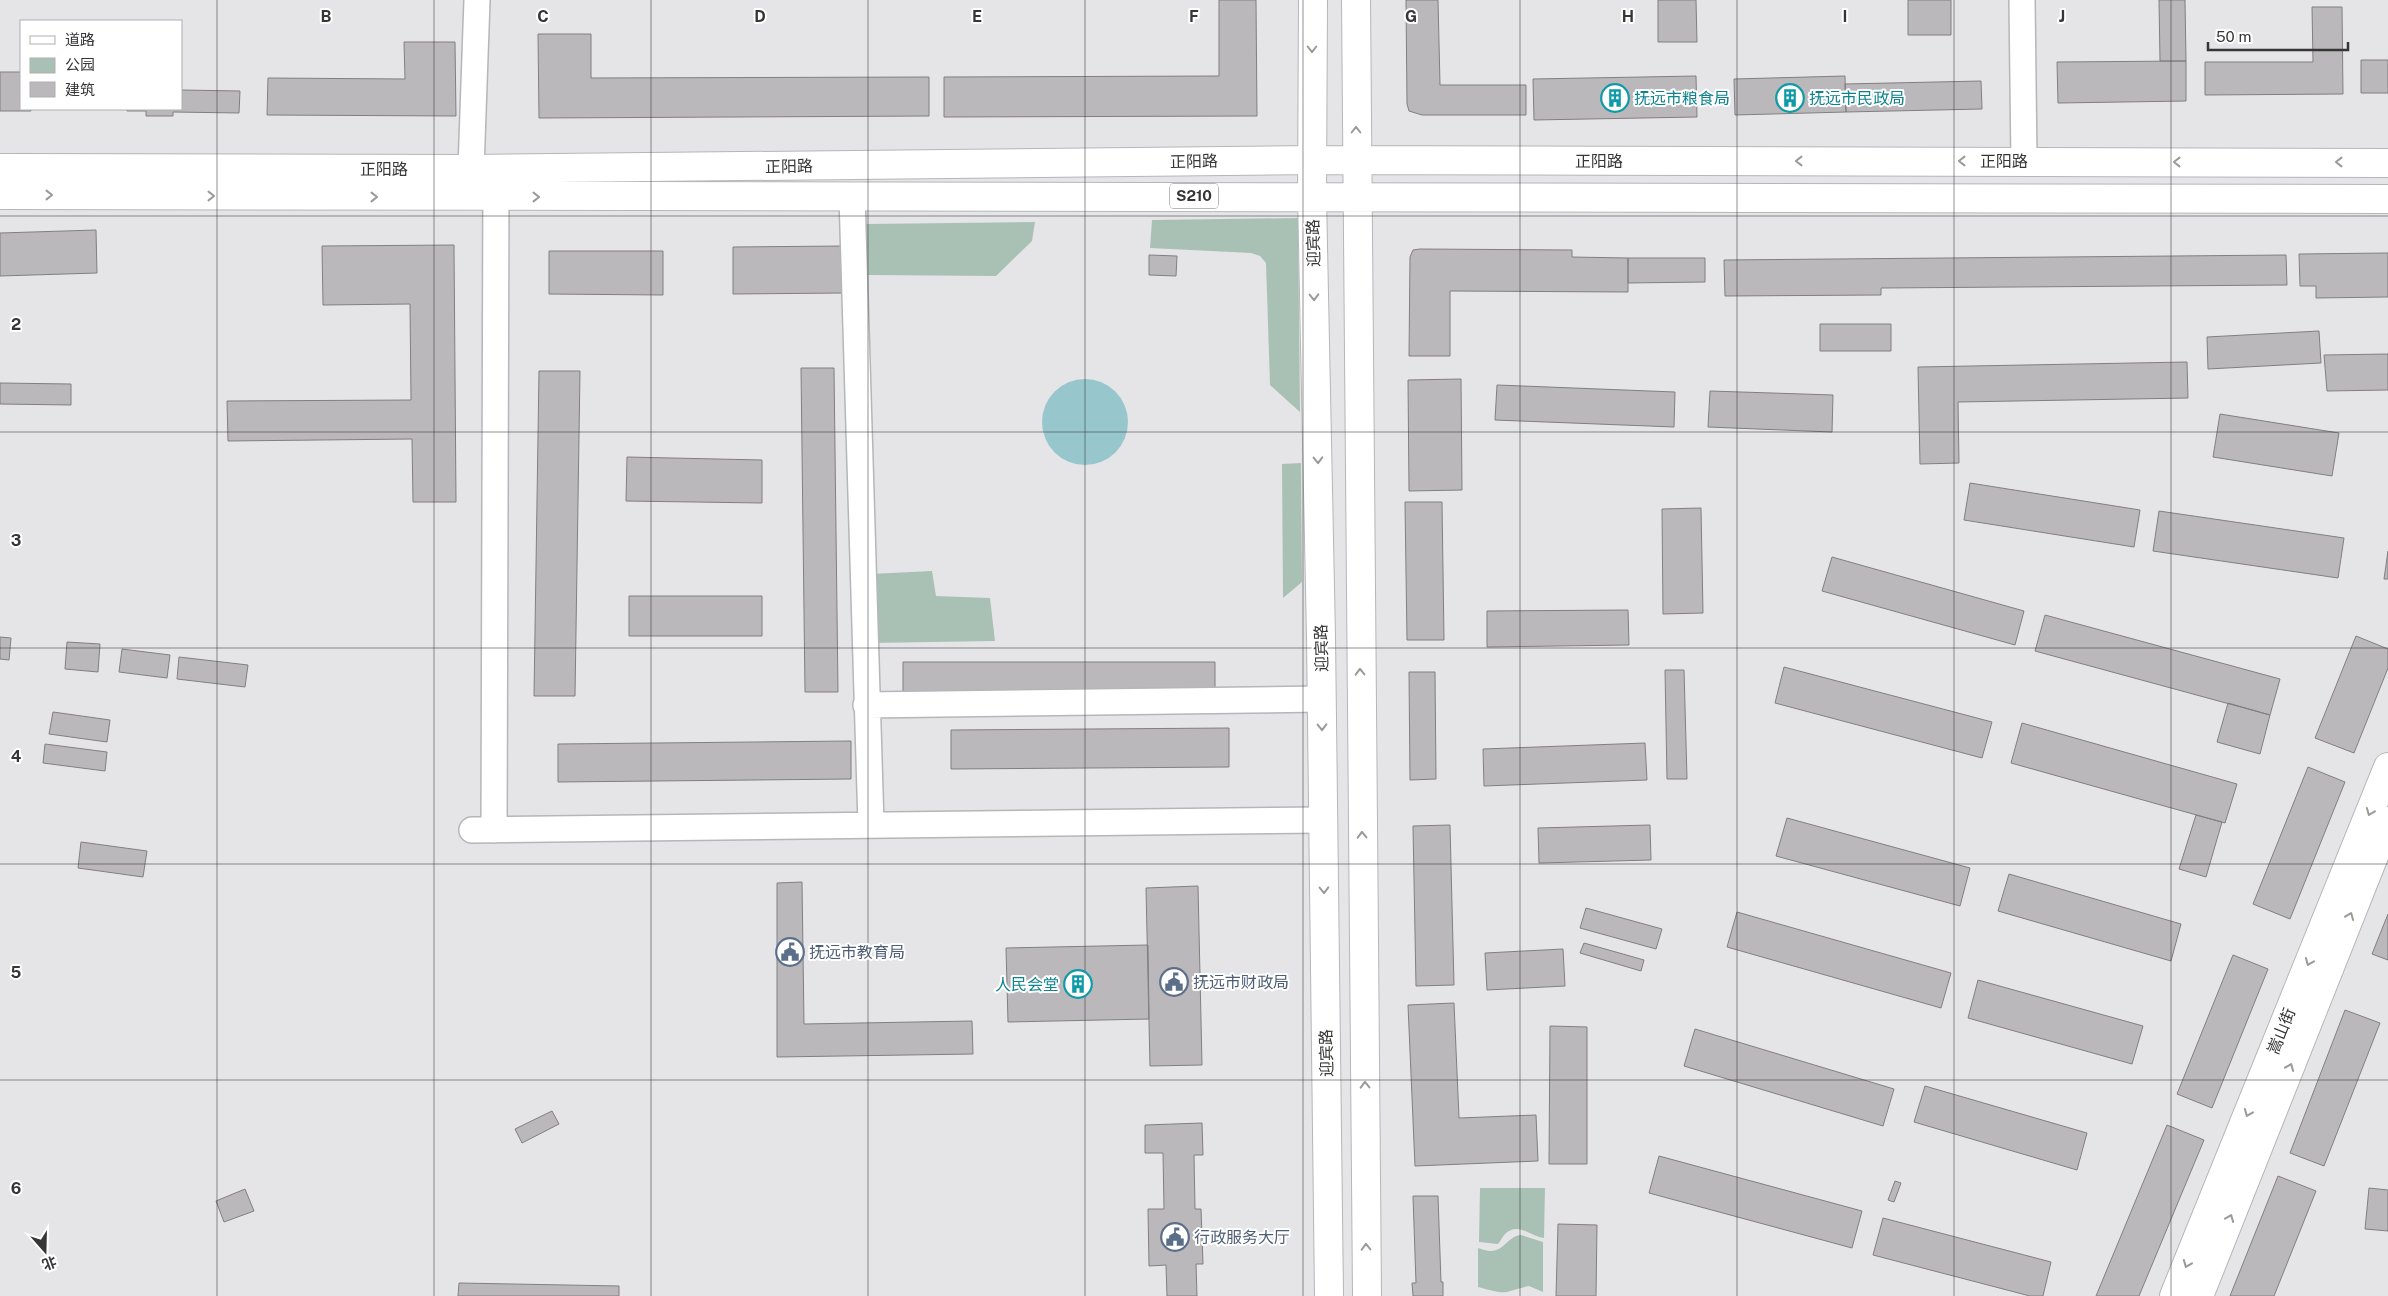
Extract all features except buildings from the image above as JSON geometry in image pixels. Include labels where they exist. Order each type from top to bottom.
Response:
[{"type":"main road","name":"迎宾路","points":[[1312,0],[1312,196],[1322,699],[1329,1296]]},
{"type":"main road","points":[[1356,0],[1356,196],[1367,1296]]},
{"type":"main road","name":"正阳路","points":[[0,168],[483,169],[1312,160],[2388,163]]},
{"type":"main road","name":"正阳路","points":[[0,195],[2388,198]]},
{"type":"main road","name":"嵩山街","points":[[2174,1296],[2388,766]]},
{"type":"main road","name":"嵩山街","points":[[2199,1296],[2388,821]]},
{"type":"street","points":[[477,0],[483,169],[496,197],[483,830],[1323,820]]},
{"type":"street","points":[[2022,0],[2024,161]]},
{"type":"street","points":[[852,196],[870,825]]},
{"type":"street","points":[[866,705],[1322,699]]},
{"type":"green space","points":[[1298,218],[1300,412],[1270,385],[1266,263],[1260,256],[1251,253],[1150,248],[1152,220]]},
{"type":"green space","points":[[1035,222],[1032,241],[996,276],[867,275],[866,224]]},
{"type":"green space","points":[[1301,463],[1302,582],[1283,598],[1282,464]]},
{"type":"green space","points":[[932,571],[936,596],[990,598],[995,641],[871,643],[870,574]]},
{"type":"green space","points":[[1480,1188],[1545,1188],[1544,1238],[1515,1229],[1505,1234],[1498,1244],[1479,1242]]},
{"type":"green space","points":[[1521,1235],[1543,1242],[1543,1292],[1529,1286],[1501,1292],[1478,1287],[1478,1248],[1489,1251],[1499,1249],[1513,1238]]},
{"type":"water","points":[[1085,379],[1109,386],[1121,398],[1128,422],[1121,446],[1109,458],[1085,465],[1061,458],[1049,446],[1042,422],[1049,398],[1061,386]]},
{"type":"place","name":"抚远市粮食局","points":[[1615,98]]},
{"type":"place","name":"抚远市民政局","points":[[1790,98]]},
{"type":"place","name":"抚远市教育局","points":[[790,952]]},
{"type":"place","name":"抚远市财政局","points":[[1174,982]]},
{"type":"place","name":"人民会堂","points":[[1078,984]]},
{"type":"place","name":"行政服务大厅","points":[[1175,1237]]}]
